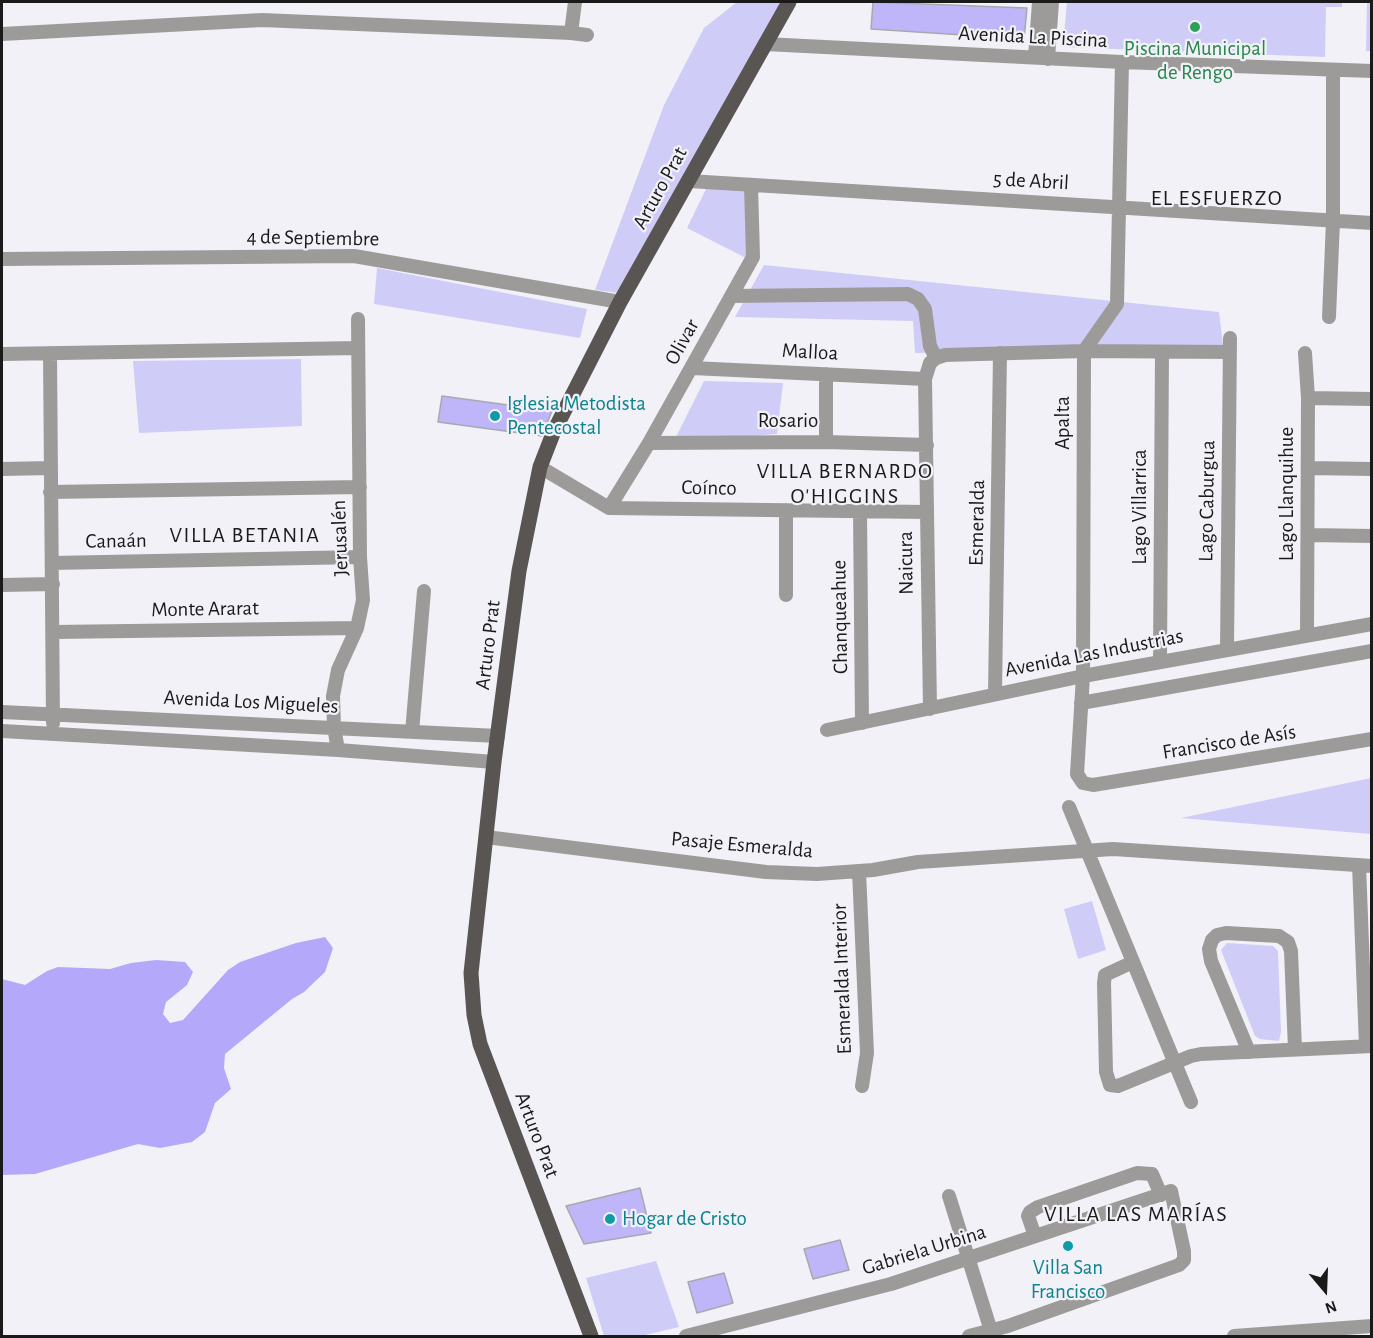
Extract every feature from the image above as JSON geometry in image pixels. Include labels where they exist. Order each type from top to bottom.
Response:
[{"type":"main road","name":"Arturo Prat","points":[[591,1336],[480,1044],[474,1015],[471,973],[494,762],[519,571],[540,466],[554,430],[620,302],[789,2]]},
{"type":"street","points":[[571,33],[575,2]]},
{"type":"street","points":[[1039,2],[1041,58]]},
{"type":"street","points":[[1041,58],[1052,2]]},
{"type":"street","points":[[2,34],[262,20],[587,35]]},
{"type":"street","name":"Avenida La Piscina","points":[[765,44],[1371,72]]},
{"type":"street","points":[[732,296],[908,294],[918,299],[925,309],[930,346],[940,356],[1084,351],[1117,304],[1122,62]]},
{"type":"street","points":[[1329,317],[1333,221],[1333,70]]},
{"type":"street","name":"5 de Abril","points":[[689,181],[1371,223]]},
{"type":"street","name":"Olivar","points":[[609,508],[649,443],[753,257],[751,185]]},
{"type":"street","name":"4 de Septiembre","points":[[2,260],[354,256],[620,302]]},
{"type":"street","name":"Jerusalén","points":[[338,750],[334,727],[333,696],[338,670],[357,628],[363,600],[360,557],[358,319]]},
{"type":"street","name":"Lago Caburgua","points":[[1084,351],[1162,352],[1230,345],[1227,650]]},
{"type":"street","points":[[2,354],[358,348]]},
{"type":"street","name":"Apalta","points":[[1084,351],[1083,676],[1077,774],[1083,783],[1093,785]]},
{"type":"street","name":"Lago Villarrica","points":[[1160,662],[1162,352]]},
{"type":"street","name":"Lago Llanquihue","points":[[1305,352],[1308,398],[1307,635]]},
{"type":"street","points":[[50,353],[53,734]]},
{"type":"street","name":"Esmeralda","points":[[995,694],[1000,353]]},
{"type":"street","name":"Naicura","points":[[930,709],[925,379],[930,363],[940,356]]},
{"type":"street","name":"Malloa","points":[[692,368],[925,379]]},
{"type":"street","points":[[826,374],[826,442]]},
{"type":"street","points":[[1308,398],[1371,399]]},
{"type":"street","name":"Rosario","points":[[649,443],[826,442],[927,445]]},
{"type":"street","points":[[540,466],[609,508]]},
{"type":"street","points":[[2,469],[50,468]]},
{"type":"street","points":[[1308,468],[1371,469]]},
{"type":"street","points":[[51,492],[360,487]]},
{"type":"street","name":"Coínco","points":[[609,508],[926,512]]},
{"type":"street","points":[[786,510],[786,595]]},
{"type":"street","name":"Chanqueahue","points":[[860,511],[862,723]]},
{"type":"street","points":[[1308,535],[1371,536]]},
{"type":"street","name":"Canaán","points":[[52,563],[360,557]]},
{"type":"street","points":[[2,585],[53,584]]},
{"type":"street","points":[[412,732],[423,591]]},
{"type":"street","name":"Avenida Las Industrias","points":[[826,730],[1083,676],[1371,624]]},
{"type":"street","name":"Monte Ararat","points":[[53,632],[357,628]]},
{"type":"street","points":[[1081,703],[1371,651]]},
{"type":"street","name":"Avenida Los Migueles","points":[[2,712],[498,736]]},
{"type":"street","name":"Avenida Los Migueles","points":[[2,731],[338,750],[494,762]]},
{"type":"street","name":"Francisco de Asís","points":[[1093,785],[1371,740]]},
{"type":"street","points":[[1069,807],[1191,1102]]},
{"type":"street","name":"Pasaje Esmeralda","points":[[486,837],[766,872],[817,874],[859,871],[918,862],[1113,849],[1365,866]]},
{"type":"street","points":[[1133,962],[1105,975],[1106,1072],[1110,1085],[1118,1086],[1201,1054],[1369,1046],[1365,866]]},
{"type":"street","name":"Esmeralda Interior","points":[[859,871],[867,1053],[862,1086]]},
{"type":"street","points":[[1249,1052],[1211,961],[1209,949],[1212,940],[1217,935],[1226,933],[1279,936],[1288,942],[1291,951],[1295,1049]]},
{"type":"street","points":[[969,1336],[991,1331],[1179,1265],[1184,1260],[1184,1251],[1166,1193],[1152,1174],[1137,1173],[1038,1207],[1028,1216],[1035,1236]]},
{"type":"street","name":"Gabriela Urbina","points":[[686,1336],[722,1332],[891,1284],[1166,1193]]},
{"type":"street","points":[[949,1196],[991,1331]]},
{"type":"street","points":[[1234,1336],[1308,1333],[1371,1326]]},
{"type":"shaded area","points":[[737,2],[790,2],[627,294],[595,290],[664,105],[704,28]]},
{"type":"shaded area","name":"Piscina Municipal de Rengo","points":[[1067,2],[1342,2],[1342,7],[1326,7],[1325,57],[1063,47]]},
{"type":"shaded area","points":[[1367,2],[1371,2],[1371,51],[1366,51]]},
{"type":"shaded area","points":[[707,187],[757,192],[750,260],[687,228]]},
{"type":"shaded area","points":[[764,265],[1219,312],[1223,345],[915,353],[913,321],[735,317]]},
{"type":"shaded area","points":[[377,268],[587,309],[580,338],[374,304]]},
{"type":"shaded area","points":[[301,359],[302,426],[139,433],[133,361]]},
{"type":"shaded area","points":[[704,381],[783,383],[777,434],[674,441]]},
{"type":"shaded area","points":[[1371,778],[1371,834],[1181,818]]},
{"type":"shaded area","points":[[1092,901],[1106,950],[1078,959],[1064,909]]},
{"type":"shaded area","points":[[325,937],[333,948],[325,972],[304,992],[292,999],[225,1054],[224,1068],[231,1089],[215,1103],[205,1132],[192,1142],[160,1148],[138,1144],[35,1174],[2,1175],[2,979],[25,985],[58,967],[110,969],[131,963],[156,960],[185,962],[193,972],[187,985],[166,1002],[163,1014],[170,1023],[183,1020],[228,970],[240,962],[296,943]]},
{"type":"shaded area","points":[[1227,943],[1273,946],[1278,951],[1281,1032],[1279,1041],[1260,1039],[1255,1036],[1221,950]]},
{"type":"shaded area","points":[[656,1261],[679,1327],[641,1336],[604,1336],[586,1278]]},
{"type":"building","points":[[873,2],[1027,8],[1024,39],[871,29]]},
{"type":"building","name":"Iglesia Metodista Pentecostal","points":[[442,396],[552,411],[542,436],[438,422]]},
{"type":"building","name":"Hogar de Cristo","points":[[640,1188],[651,1233],[584,1244],[566,1206]]},
{"type":"building","points":[[840,1240],[849,1270],[813,1279],[804,1249]]},
{"type":"building","points":[[724,1273],[733,1303],[697,1313],[688,1282]]},
{"type":"place","name":"Piscina Municipal de Rengo","points":[[1195,27]]},
{"type":"place","name":"Iglesia Metodista Pentecostal","points":[[495,416]]},
{"type":"place","name":"Hogar de Cristo","points":[[610,1219]]},
{"type":"place","name":"Villa San Francisco","points":[[1068,1246]]},
{"type":"district","name":"EL ESFUERZO","points":[[1217,198]]},
{"type":"district","name":"VILLA BERNARDO O'HIGGINS","points":[[845,484]]},
{"type":"district","name":"VILLA BETANIA","points":[[245,535]]},
{"type":"district","name":"VILLA LAS MARÍAS","points":[[1136,1214]]}]
